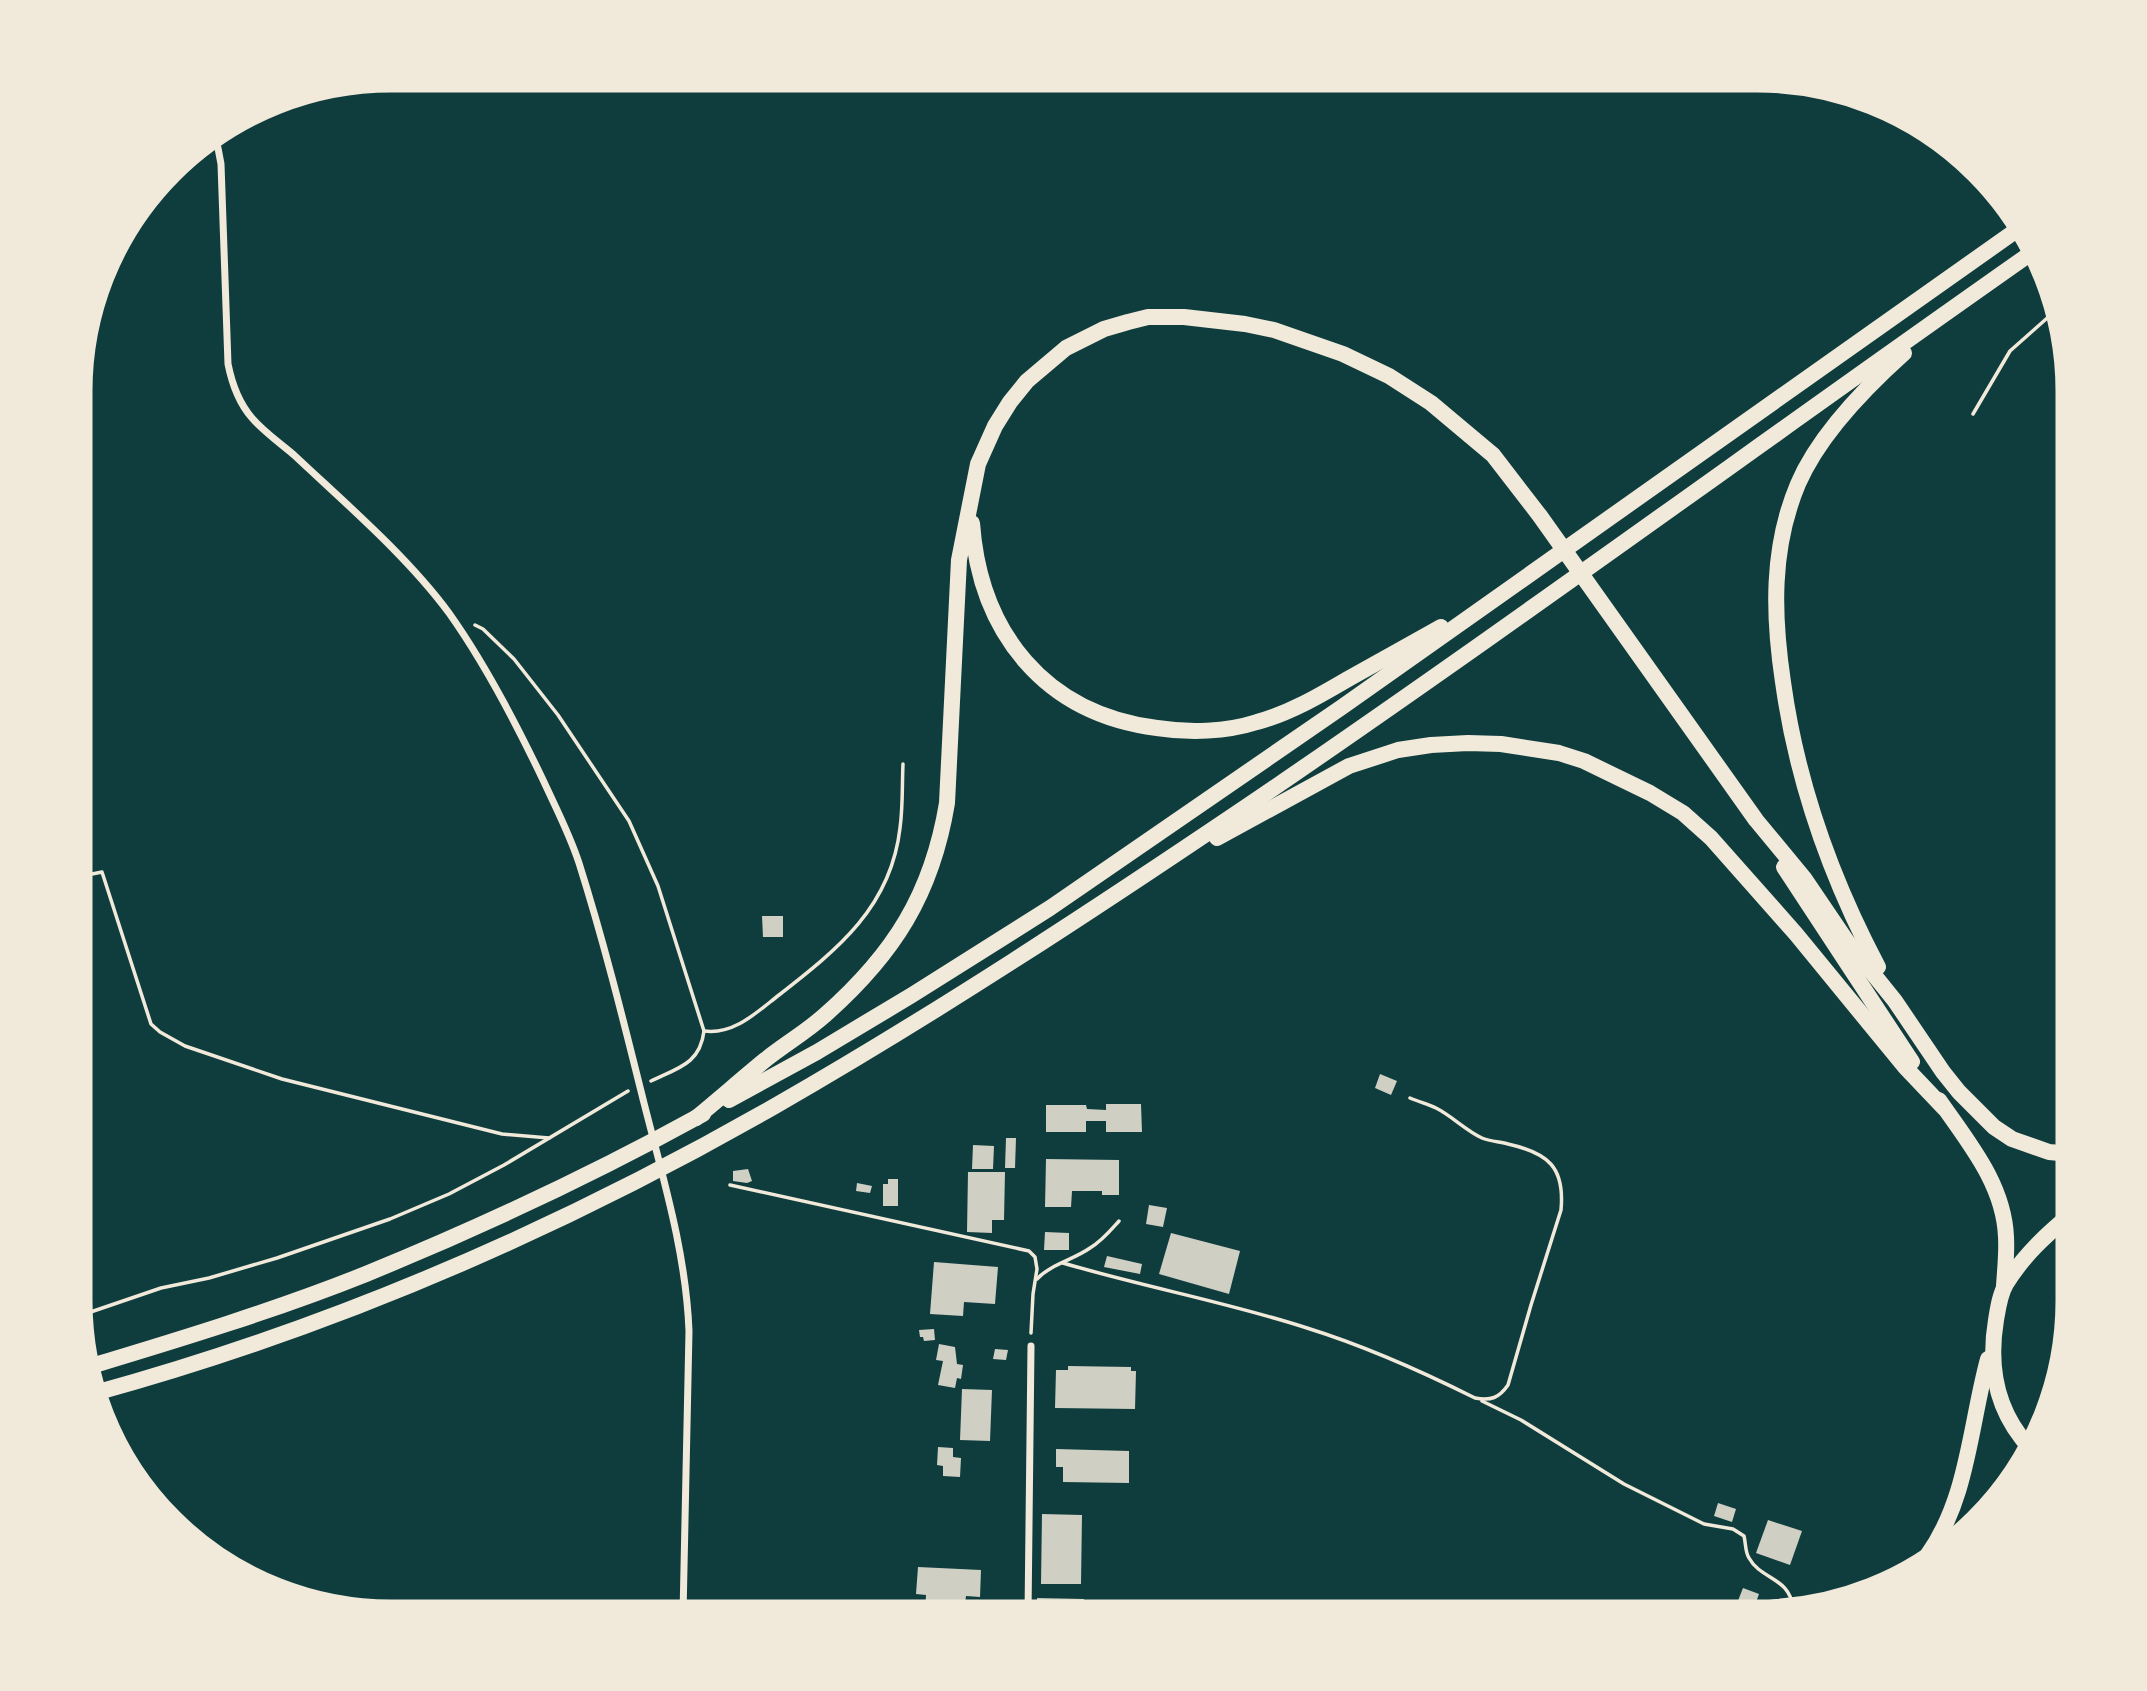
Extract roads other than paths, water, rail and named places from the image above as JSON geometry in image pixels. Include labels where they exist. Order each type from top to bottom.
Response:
[{"type":"main road","points":[[94,1365],[364,1275],[460,1234],[696,1118],[829,1045],[1050,908],[1245,775],[2014,232]]},
{"type":"main road","points":[[102,1391],[225,1353],[374,1299],[485,1253],[615,1191],[772,1108],[908,1028],[1135,883],[1462,657],[2027,256]]},
{"type":"main road","points":[[1895,1001],[1858,929],[1832,867],[1797,764],[1779,658],[1775,582],[1785,523],[1798,484],[1812,457],[1845,413],[1888,368],[1958,304]]},
{"type":"main road","points":[[696,1118],[824,1016],[851,991],[891,946],[922,892],[943,831],[947,803],[959,560],[974,479],[995,426],[1027,381],[1084,337],[1128,321],[1166,317],[1245,324],[1321,345],[1389,376],[1431,403],[1493,456],[1512,478],[1756,820],[1804,878],[1846,940],[1895,1001],[1959,1093],[1994,1127],[2012,1139],[2049,1152],[2060,1153]]},
{"type":"main road","points":[[970,503],[980,578],[996,620],[1011,643],[1026,662],[1063,695],[1083,707],[1133,725],[1197,731],[1255,723],[1278,716],[1519,583]]},
{"type":"main road","points":[[1135,883],[1349,766],[1376,756],[1412,747],[1468,743],[1501,744],[1559,753],[1610,772],[1650,793],[1683,813],[1711,838],[1796,934],[1905,1067],[1944,1108]]},
{"type":"main road","points":[[1756,820],[1804,900],[1987,1172],[2002,1208],[2006,1238],[2004,1286],[1993,1343],[1957,1496],[1932,1547]]},
{"type":"main road","points":[[2004,1286],[2032,1250],[2060,1223]]},
{"type":"main road","points":[[1993,1343],[1994,1375],[2002,1406],[2024,1441]]},
{"type":"street","points":[[215,144],[221,164],[228,364],[234,390],[252,418],[382,539],[424,581],[448,612],[491,678],[530,753],[578,860],[623,1021],[682,1262],[688,1302],[683,1604]]},
{"type":"street","points":[[1028,1604],[1031,1346]]}]
